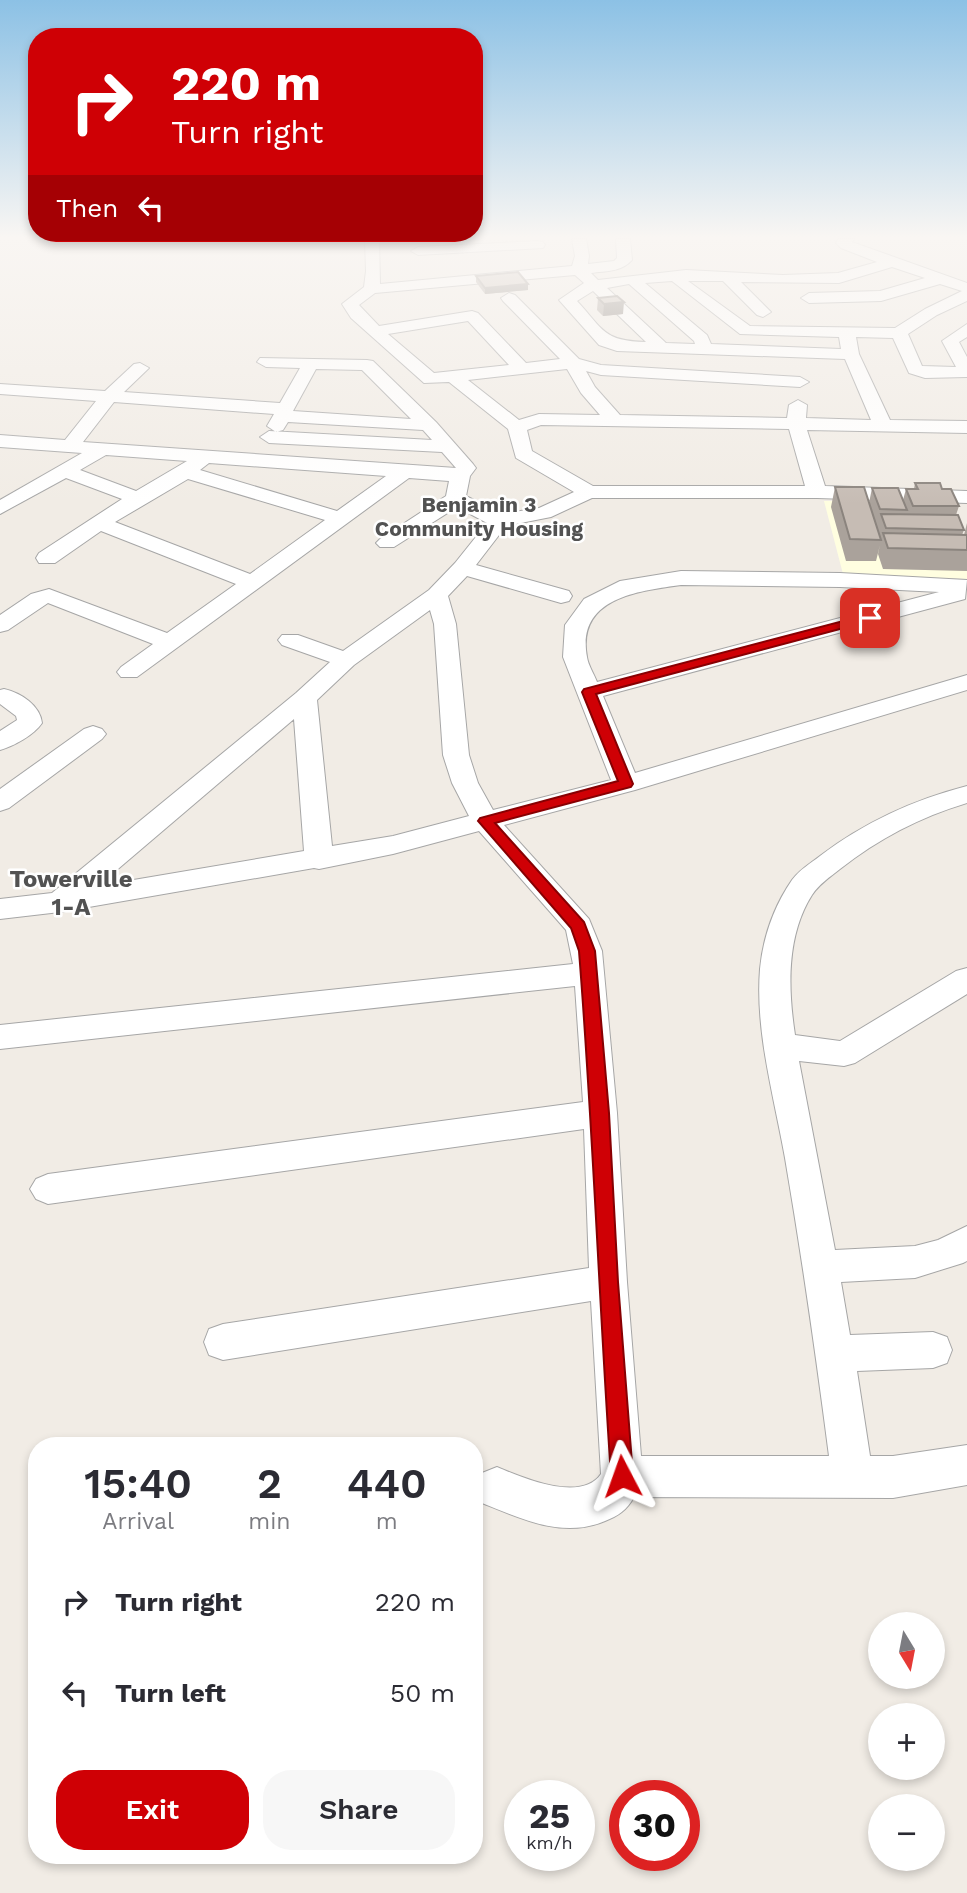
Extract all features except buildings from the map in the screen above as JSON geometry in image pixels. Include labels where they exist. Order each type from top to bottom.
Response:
[{"type":"street","points":[[372,327],[430,379],[573,363],[601,370],[800,382]]},
{"type":"street","points":[[376,331],[399,327]]},
{"type":"street","points":[[483,327],[521,368]]},
{"type":"street","points":[[533,327],[573,363],[587,389],[614,419]]},
{"type":"street","points":[[592,327],[605,341],[617,346],[662,348],[703,344],[851,354]]},
{"type":"street","points":[[639,327],[662,348]]},
{"type":"street","points":[[685,327],[703,344]]},
{"type":"street","points":[[741,327],[746,331]]},
{"type":"street","points":[[703,344],[746,331],[899,333],[908,327]]},
{"type":"street","points":[[899,333],[915,369],[919,372],[967,372],[950,341],[967,329]]},
{"type":"street","points":[[460,337],[487,332]]},
{"type":"street","points":[[847,333],[851,354],[883,426]]},
{"type":"street","points":[[394,346],[421,342]]},
{"type":"street","points":[[789,351],[800,382],[796,423],[817,492]]},
{"type":"street","points":[[266,362],[366,365],[429,426],[466,468],[460,476],[456,499],[387,542]]},
{"type":"street","points":[[253,462],[311,363]]},
{"type":"street","points":[[70,446],[108,398],[140,368]]},
{"type":"street","points":[[453,377],[517,427],[523,454],[589,492]]},
{"type":"street","points":[[0,389],[429,426]]},
{"type":"street","points":[[517,427],[539,419],[967,427]]},
{"type":"street","points":[[269,437],[448,447]]},
{"type":"street","points":[[0,440],[253,462],[460,476]]},
{"type":"street","points":[[0,508],[104,448]]},
{"type":"street","points":[[47,558],[137,498],[186,472],[204,457]]},
{"type":"street","points":[[66,471],[137,498]]},
{"type":"street","points":[[186,472],[342,519]]},
{"type":"street","points":[[129,672],[403,472]]},
{"type":"street","points":[[456,499],[499,520],[544,513],[589,492],[817,492],[967,497]]},
{"type":"street","points":[[60,902],[305,698],[346,660],[437,595],[463,568],[499,520]]},
{"type":"street","points":[[99,523],[250,582]]},
{"type":"street","points":[[463,568],[561,596]]},
{"type":"street","points":[[626,784],[575,657],[576,625],[592,604],[628,586],[694,578],[840,580],[967,589]]},
{"type":"street","points":[[589,692],[967,589]]},
{"type":"street","points":[[437,595],[445,624],[456,755],[465,783],[485,821],[579,926],[587,951],[600,1113],[608,1282],[622,1476],[613,1494],[584,1507],[569,1508],[524,1499],[497,1488]]},
{"type":"street","points":[[0,625],[39,599],[49,596],[169,642]]},
{"type":"street","points":[[290,640],[346,660]]},
{"type":"street","points":[[0,909],[60,902],[319,860],[626,784],[967,682]]},
{"type":"street","points":[[0,742],[30,723],[31,718],[4,696]]},
{"type":"street","points":[[305,698],[319,860]]},
{"type":"street","points":[[0,802],[93,734]]},
{"type":"street","points":[[853,1478],[835,1354],[782,1046],[775,982],[779,945],[788,915],[804,884],[838,855],[883,824],[935,803],[967,794]]},
{"type":"street","points":[[0,1037],[587,974]]},
{"type":"street","points":[[782,1046],[844,1054],[967,979]]},
{"type":"street","points":[[48,1189],[600,1113]]},
{"type":"street","points":[[820,1266],[900,1265],[945,1254],[967,1241]]},
{"type":"street","points":[[223,1342],[608,1282]]},
{"type":"street","points":[[835,1354],[933,1350]]},
{"type":"street","points":[[622,1476],[893,1477],[967,1465]]},
{"type":"shaded area","points":[[824,501],[947,502],[958,534],[967,534],[967,579],[843,574]]},
{"type":"district","name":"Benjamin 3 Community Housing","points":[[479,517]]},
{"type":"district","name":"Towerville 1-A","points":[[71,893]]},
{"type":"route","points":[[622,1476],[608,1282],[600,1113],[587,951],[579,926],[485,821],[626,784],[589,692],[870,618]]}]
